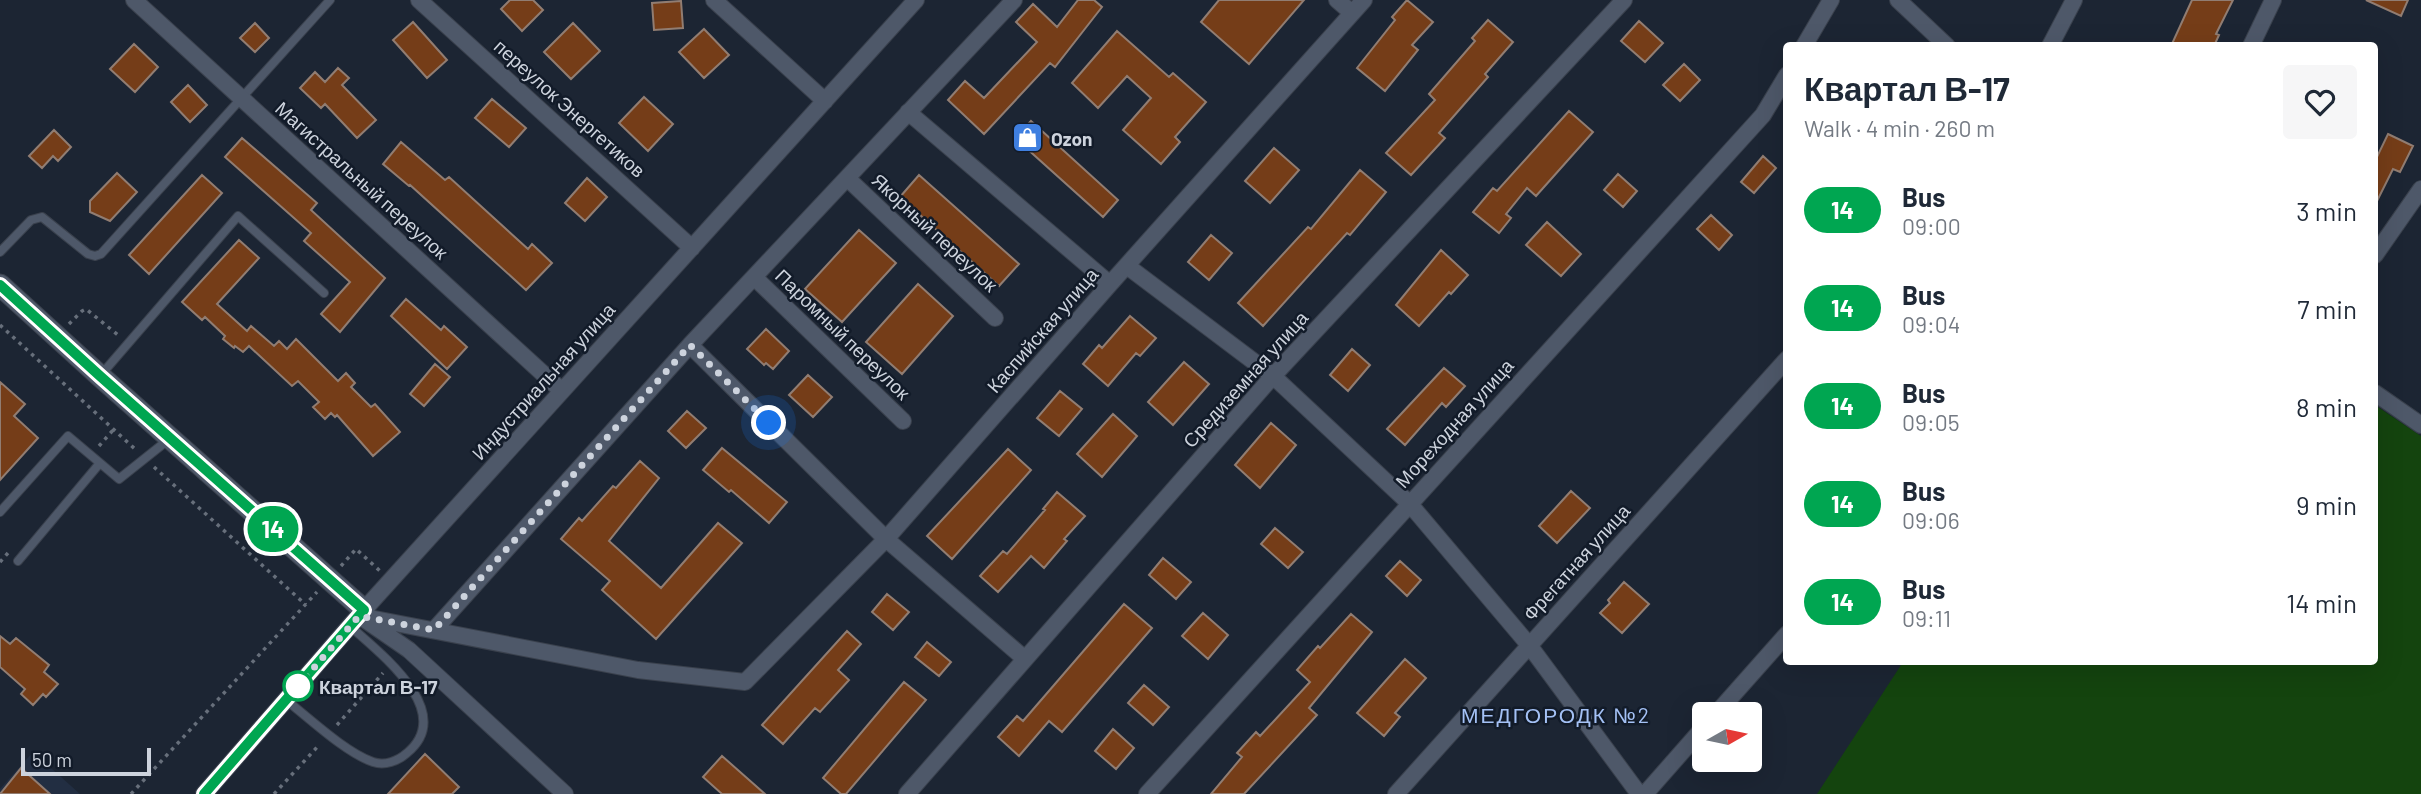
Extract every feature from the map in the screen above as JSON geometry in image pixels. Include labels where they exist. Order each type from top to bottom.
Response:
[{"type":"street","name":"Магистральный переулок","points":[[134,0],[562,391]]},
{"type":"street","name":"переулок Энергетиков","points":[[419,0],[692,248]]},
{"type":"street","points":[[714,0],[825,101]]},
{"type":"street","name":"Индустриальная улица","points":[[210,792],[358,617],[916,0]]},
{"type":"street","points":[[358,617],[434,630],[690,345],[1014,0]]},
{"type":"street","points":[[1337,0],[1352,13]]},
{"type":"street","name":"Каспийская улица","points":[[434,630],[638,670],[745,682],[886,539],[1364,0]]},
{"type":"street","name":"Средиземная улица","points":[[906,794],[1273,376],[1624,0]]},
{"type":"street","points":[[1806,42],[1831,0]]},
{"type":"street","points":[[1898,0],[1943,42]]},
{"type":"street","points":[[2052,42],[2074,0]]},
{"type":"street","points":[[2253,42],[2273,0]]},
{"type":"street","name":"Мореходная улица","points":[[1147,794],[1763,115],[1783,82]]},
{"type":"street","points":[[908,112],[1110,284]]},
{"type":"street","name":"Якорный переулок","points":[[847,178],[995,318]]},
{"type":"street","points":[[2378,251],[2421,189]]},
{"type":"street","points":[[1127,267],[1273,376],[1409,503],[1529,645],[1639,794]]},
{"type":"street","name":"Паромный переулок","points":[[754,277],[903,421]]},
{"type":"street","points":[[0,285],[98,379]]},
{"type":"street","points":[[0,292],[327,581],[358,617],[409,650],[565,794]]},
{"type":"street","points":[[690,345],[886,539],[1025,659]]},
{"type":"street","name":"Фрегатная улица","points":[[1396,794],[1783,363]]},
{"type":"street","points":[[2378,395],[2421,425]]},
{"type":"street","points":[[1727,702],[1783,639]]},
{"type":"street","points":[[1645,794],[1692,741]]},
{"type":"lane","points":[[0,252],[32,220],[42,217],[88,254],[95,257],[101,254],[330,0]]},
{"type":"lane","points":[[98,379],[238,216],[324,293]]},
{"type":"lane","points":[[0,512],[68,436],[119,479],[168,440]]},
{"type":"lane","points":[[18,561],[100,463]]},
{"type":"lane","points":[[286,700],[329,734],[363,758],[375,763],[399,759],[418,742],[425,729],[424,714],[418,699],[358,617]]},
{"type":"path","points":[[57,337],[86,309],[128,344]]},
{"type":"path","points":[[131,794],[356,549],[391,580]]},
{"type":"shaded area","points":[[33,752],[80,794],[0,794],[0,789]]},
{"type":"green space","points":[[2378,407],[2421,436],[2421,794],[1817,794],[1901,665],[2378,665]]},
{"type":"building","points":[[510,0],[533,0],[543,10],[522,31],[501,9]]},
{"type":"building","points":[[1078,0],[1094,0],[1102,7],[1055,67],[1050,63],[984,134],[948,100],[965,81],[984,98],[1037,42],[1016,22],[1033,4],[1057,27]]},
{"type":"building","points":[[1219,0],[1304,0],[1249,64],[1201,22]]},
{"type":"building","points":[[1407,0],[1433,22],[1412,45],[1418,50],[1385,91],[1357,68],[1395,20],[1392,17]]},
{"type":"building","points":[[2192,0],[2233,0],[2216,34],[2219,35],[2216,42],[2173,42]]},
{"type":"building","points":[[2366,0],[2408,0],[2401,16]]},
{"type":"building","points":[[681,1],[683,28],[654,30],[652,3]]},
{"type":"building","points":[[1488,20],[1513,42],[1485,74],[1488,77],[1439,133],[1445,138],[1411,175],[1386,153],[1435,100],[1429,94],[1475,41],[1472,38]]},
{"type":"building","points":[[1639,21],[1663,43],[1645,62],[1621,41]]},
{"type":"building","points":[[413,22],[447,60],[427,78],[393,40]]},
{"type":"building","points":[[255,23],[269,38],[255,52],[240,38]]},
{"type":"building","points":[[573,23],[600,51],[571,79],[544,52]]},
{"type":"building","points":[[704,29],[729,55],[704,78],[679,52]]},
{"type":"building","points":[[1117,31],[1169,77],[1173,73],[1206,102],[1175,137],[1180,142],[1161,164],[1123,130],[1151,98],[1127,76],[1098,108],[1072,83]]},
{"type":"building","points":[[134,44],[158,67],[135,92],[110,69]]},
{"type":"building","points":[[1684,64],[1700,80],[1680,101],[1663,85]]},
{"type":"building","points":[[338,68],[349,78],[342,85],[376,120],[357,138],[325,104],[321,108],[300,88],[315,72],[325,82]]},
{"type":"building","points":[[188,85],[207,105],[190,122],[171,102]]},
{"type":"building","points":[[644,97],[673,124],[648,151],[619,123]]},
{"type":"building","points":[[492,99],[526,128],[509,147],[475,118]]},
{"type":"building","points":[[1569,111],[1593,132],[1536,196],[1527,188],[1506,214],[1511,218],[1499,233],[1473,212],[1493,188],[1497,191]]},
{"type":"building","points":[[1031,121],[1118,200],[1103,217],[1015,138]]},
{"type":"building","points":[[54,130],[71,147],[58,161],[53,156],[42,168],[29,156]]},
{"type":"building","points":[[2388,134],[2413,146],[2400,172],[2393,169],[2378,199],[2378,155]]},
{"type":"building","points":[[242,138],[317,203],[311,210],[385,278],[340,332],[321,314],[350,282],[304,241],[311,233],[225,157]]},
{"type":"building","points":[[401,142],[445,180],[449,177],[528,249],[532,244],[552,263],[526,290],[383,164]]},
{"type":"building","points":[[1274,148],[1299,170],[1270,203],[1245,181]]},
{"type":"building","points":[[1763,156],[1776,168],[1754,193],[1741,182]]},
{"type":"building","points":[[1360,170],[1386,192],[1350,235],[1347,233],[1263,326],[1238,303],[1308,227],[1311,229]]},
{"type":"building","points":[[117,173],[137,192],[110,221],[90,212],[90,201]]},
{"type":"building","points":[[1618,174],[1637,191],[1623,207],[1604,190]]},
{"type":"building","points":[[202,175],[222,193],[149,274],[129,255]]},
{"type":"building","points":[[919,175],[1019,264],[999,286],[900,197]]},
{"type":"building","points":[[587,178],[607,197],[585,221],[565,203]]},
{"type":"building","points":[[1711,215],[1732,235],[1719,250],[1697,229]]},
{"type":"building","points":[[1547,222],[1581,254],[1561,276],[1526,245]]},
{"type":"building","points":[[859,230],[896,263],[842,322],[805,289]]},
{"type":"building","points":[[1211,235],[1232,253],[1209,280],[1188,262]]},
{"type":"building","points":[[239,240],[259,258],[217,304],[247,331],[251,326],[274,346],[279,341],[287,349],[296,339],[338,381],[346,373],[355,383],[351,387],[371,407],[375,404],[400,432],[373,456],[337,415],[335,417],[331,413],[325,419],[313,407],[319,402],[298,381],[292,386],[249,346],[243,352],[235,346],[234,348],[205,317],[202,320],[182,302]]},
{"type":"building","points":[[1441,250],[1468,275],[1419,326],[1396,305]]},
{"type":"building","points":[[918,284],[953,316],[902,374],[866,342]]},
{"type":"building","points":[[406,299],[441,330],[444,326],[467,347],[447,369],[391,316]]},
{"type":"building","points":[[1130,316],[1156,338],[1140,356],[1136,353],[1108,386],[1083,364],[1099,345],[1102,348]]},
{"type":"building","points":[[766,329],[789,351],[773,369],[766,363],[764,365],[747,349]]},
{"type":"building","points":[[1352,349],[1370,365],[1348,391],[1330,375]]},
{"type":"building","points":[[1184,362],[1209,384],[1173,425],[1148,402]]},
{"type":"building","points":[[435,364],[450,377],[424,406],[410,394]]},
{"type":"building","points":[[1444,368],[1465,386],[1446,407],[1442,403],[1405,445],[1387,429]]},
{"type":"building","points":[[808,375],[832,397],[813,417],[789,395]]},
{"type":"building","points":[[0,382],[25,404],[14,416],[38,438],[0,480]]},
{"type":"building","points":[[1060,391],[1082,409],[1059,436],[1037,418]]},
{"type":"building","points":[[687,411],[706,428],[686,448],[668,431]]},
{"type":"building","points":[[1113,414],[1137,436],[1102,477],[1077,454]]},
{"type":"building","points":[[1271,423],[1296,445],[1260,488],[1235,465]]},
{"type":"building","points":[[722,448],[787,502],[769,523],[703,470]]},
{"type":"building","points":[[1008,449],[1031,470],[952,559],[927,536]]},
{"type":"building","points":[[640,461],[659,478],[609,541],[661,588],[718,523],[742,543],[656,639],[602,590],[610,581],[561,539],[579,518],[582,521],[613,486],[616,488]]},
{"type":"building","points":[[1571,491],[1590,508],[1557,543],[1539,526]]},
{"type":"building","points":[[1057,492],[1085,516],[1064,539],[1067,541],[1044,568],[1031,556],[998,592],[980,576],[1003,551],[1007,554]]},
{"type":"building","points":[[1275,528],[1303,552],[1288,568],[1261,544]]},
{"type":"building","points":[[1163,558],[1191,582],[1176,599],[1149,575]]},
{"type":"building","points":[[1400,561],[1421,580],[1407,596],[1386,576]]},
{"type":"building","points":[[1624,582],[1649,604],[1622,633],[1600,613]]},
{"type":"building","points":[[887,594],[909,612],[893,630],[872,612]]},
{"type":"building","points":[[1124,604],[1152,628],[1062,732],[1049,721],[1019,756],[998,737],[1017,716],[1023,721]]},
{"type":"building","points":[[1203,613],[1228,635],[1208,659],[1182,636]]},
{"type":"building","points":[[1351,614],[1372,632],[1309,708],[1317,715],[1244,794],[1211,794],[1242,757],[1237,753],[1256,732],[1260,736],[1310,682],[1297,670]]},
{"type":"building","points":[[847,631],[861,644],[838,670],[849,680],[820,712],[815,708],[783,744],[762,725]]},
{"type":"building","points":[[0,636],[10,644],[16,638],[49,665],[44,672],[58,684],[46,697],[43,694],[33,705],[21,694],[25,689],[0,667]]},
{"type":"building","points":[[927,642],[951,662],[939,676],[915,657]]},
{"type":"building","points":[[1405,659],[1426,678],[1395,713],[1400,717],[1384,736],[1357,713]]},
{"type":"building","points":[[904,682],[926,700],[846,794],[841,794],[823,778]]},
{"type":"building","points":[[1144,685],[1169,707],[1153,725],[1128,703]]},
{"type":"building","points":[[1113,729],[1134,748],[1116,769],[1095,751]]},
{"type":"building","points":[[425,754],[459,787],[452,794],[388,794]]},
{"type":"building","points":[[722,756],[765,794],[722,794],[703,777]]},
{"type":"building","points":[[21,768],[50,794],[0,794]]},
{"type":"bus line","name":"14","points":[[0,285],[364,610],[204,794]]},
{"type":"place","name":"Ozon","points":[[1028,138]]},
{"type":"place","name":"Квартал В-17","points":[[298,686]]},
{"type":"district","name":"МЕДГОРОДК №2","points":[[1556,714]]},
{"type":"route","points":[[298,686],[359,616],[434,630],[690,345],[769,423]]}]
